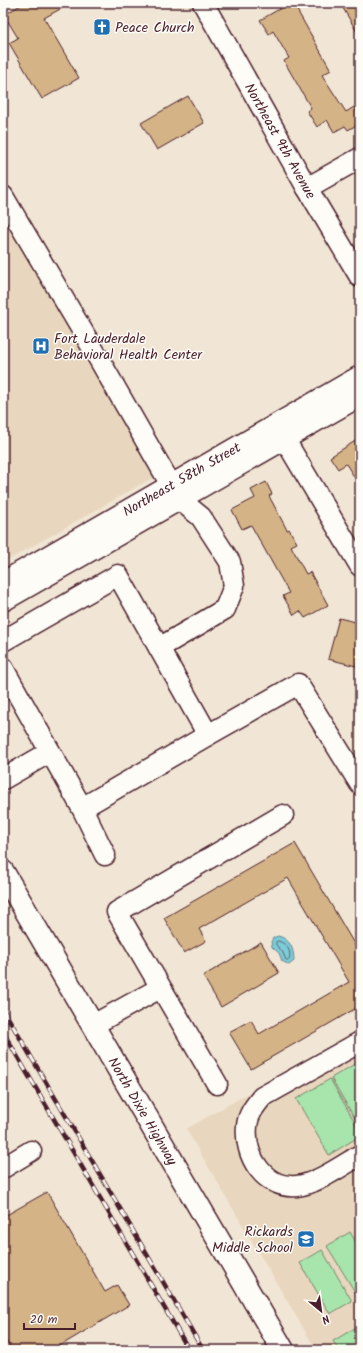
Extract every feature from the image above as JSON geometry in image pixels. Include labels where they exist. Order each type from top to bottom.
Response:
[{"type":"main road","name":"North Dixie Highway","points":[[3,872],[283,1350]]},
{"type":"street","name":"Northeast 9th Avenue","points":[[202,3],[307,188],[360,277]]},
{"type":"street","points":[[307,188],[360,158]]},
{"type":"street","points":[[3,196],[175,492],[201,517],[230,562],[234,586],[225,609],[158,648]]},
{"type":"street","name":"Northeast 58th Street","points":[[3,601],[175,492],[280,431],[360,376]]},
{"type":"street","name":"Northeast 58th Street","points":[[280,431],[360,396]]},
{"type":"street","points":[[280,431],[360,566]]},
{"type":"street","name":"Northeast 58th Street","points":[[3,582],[175,492]]},
{"type":"street","points":[[3,641],[118,575],[208,735]]},
{"type":"street","points":[[3,668],[82,808],[105,855]]},
{"type":"street","points":[[82,808],[298,684],[360,784]]},
{"type":"street","points":[[3,779],[50,752]]},
{"type":"street","points":[[217,1084],[117,912],[283,815]]},
{"type":"street","points":[[93,1025],[160,988]]},
{"type":"street","points":[[360,1042],[262,1097],[251,1111],[247,1125],[247,1143],[252,1158],[261,1173],[276,1184],[296,1186],[310,1184],[360,1155]]},
{"type":"street","points":[[3,1168],[31,1151]]},
{"type":"shaded area","name":"Fort Lauderdale Behavioral Health Center","points":[[3,214],[154,477],[3,563]]},
{"type":"shaded area","name":"Rickards Middle School","points":[[360,1029],[360,1350],[316,1350],[186,1129]]},
{"type":"green space","points":[[360,1061],[360,1127],[331,1078]]},
{"type":"green space","points":[[330,1079],[360,1131],[360,1136],[329,1155],[296,1099]]},
{"type":"green space","points":[[350,1232],[360,1249],[360,1295],[358,1297],[327,1246]]},
{"type":"green space","points":[[322,1250],[352,1301],[330,1314],[300,1263]]},
{"type":"green space","points":[[360,1325],[360,1350],[338,1350],[333,1341]]},
{"type":"water","points":[[278,936],[289,942],[291,946],[294,961],[289,965],[282,961],[279,953],[272,947],[271,942],[273,938]]},
{"type":"building","points":[[24,3],[71,3],[44,18],[79,78],[42,99],[9,43],[18,38],[4,15]]},
{"type":"building","points":[[290,3],[293,3],[331,70],[322,75],[346,112],[354,107],[360,118],[360,123],[348,130],[345,126],[334,132],[327,120],[317,127],[307,111],[311,108],[284,61],[289,58],[273,31],[269,34],[260,20]]},
{"type":"building","points":[[340,3],[360,3],[360,37]]},
{"type":"building","points":[[188,96],[204,123],[157,150],[141,123]]},
{"type":"building","points":[[360,438],[360,486],[346,464],[338,469],[330,457]]},
{"type":"building","points":[[266,482],[272,494],[269,496],[287,530],[289,529],[297,543],[291,546],[306,574],[310,572],[328,605],[305,618],[300,611],[294,615],[283,596],[289,593],[251,525],[242,529],[232,510],[255,498],[251,490]]},
{"type":"building","points":[[339,618],[360,623],[360,667],[328,659]]},
{"type":"building","points":[[295,843],[360,954],[360,1006],[251,1069],[229,1032],[251,1020],[259,1034],[349,982],[288,878],[199,929],[206,941],[184,953],[164,918]]},
{"type":"building","points":[[261,942],[279,973],[221,1007],[203,976]]},
{"type":"building","points":[[47,1192],[105,1292],[117,1285],[129,1305],[53,1350],[12,1350],[3,1336],[3,1217]]},
{"type":"railway","points":[[3,1009],[203,1350]]},
{"type":"railway","points":[[3,1032],[189,1350]]},
{"type":"place","name":"Peace Church","points":[[102,27]]},
{"type":"place","name":"Fort Lauderdale Behavioral Health Center","points":[[41,346]]},
{"type":"place","name":"Rickards Middle School","points":[[306,1239]]}]
